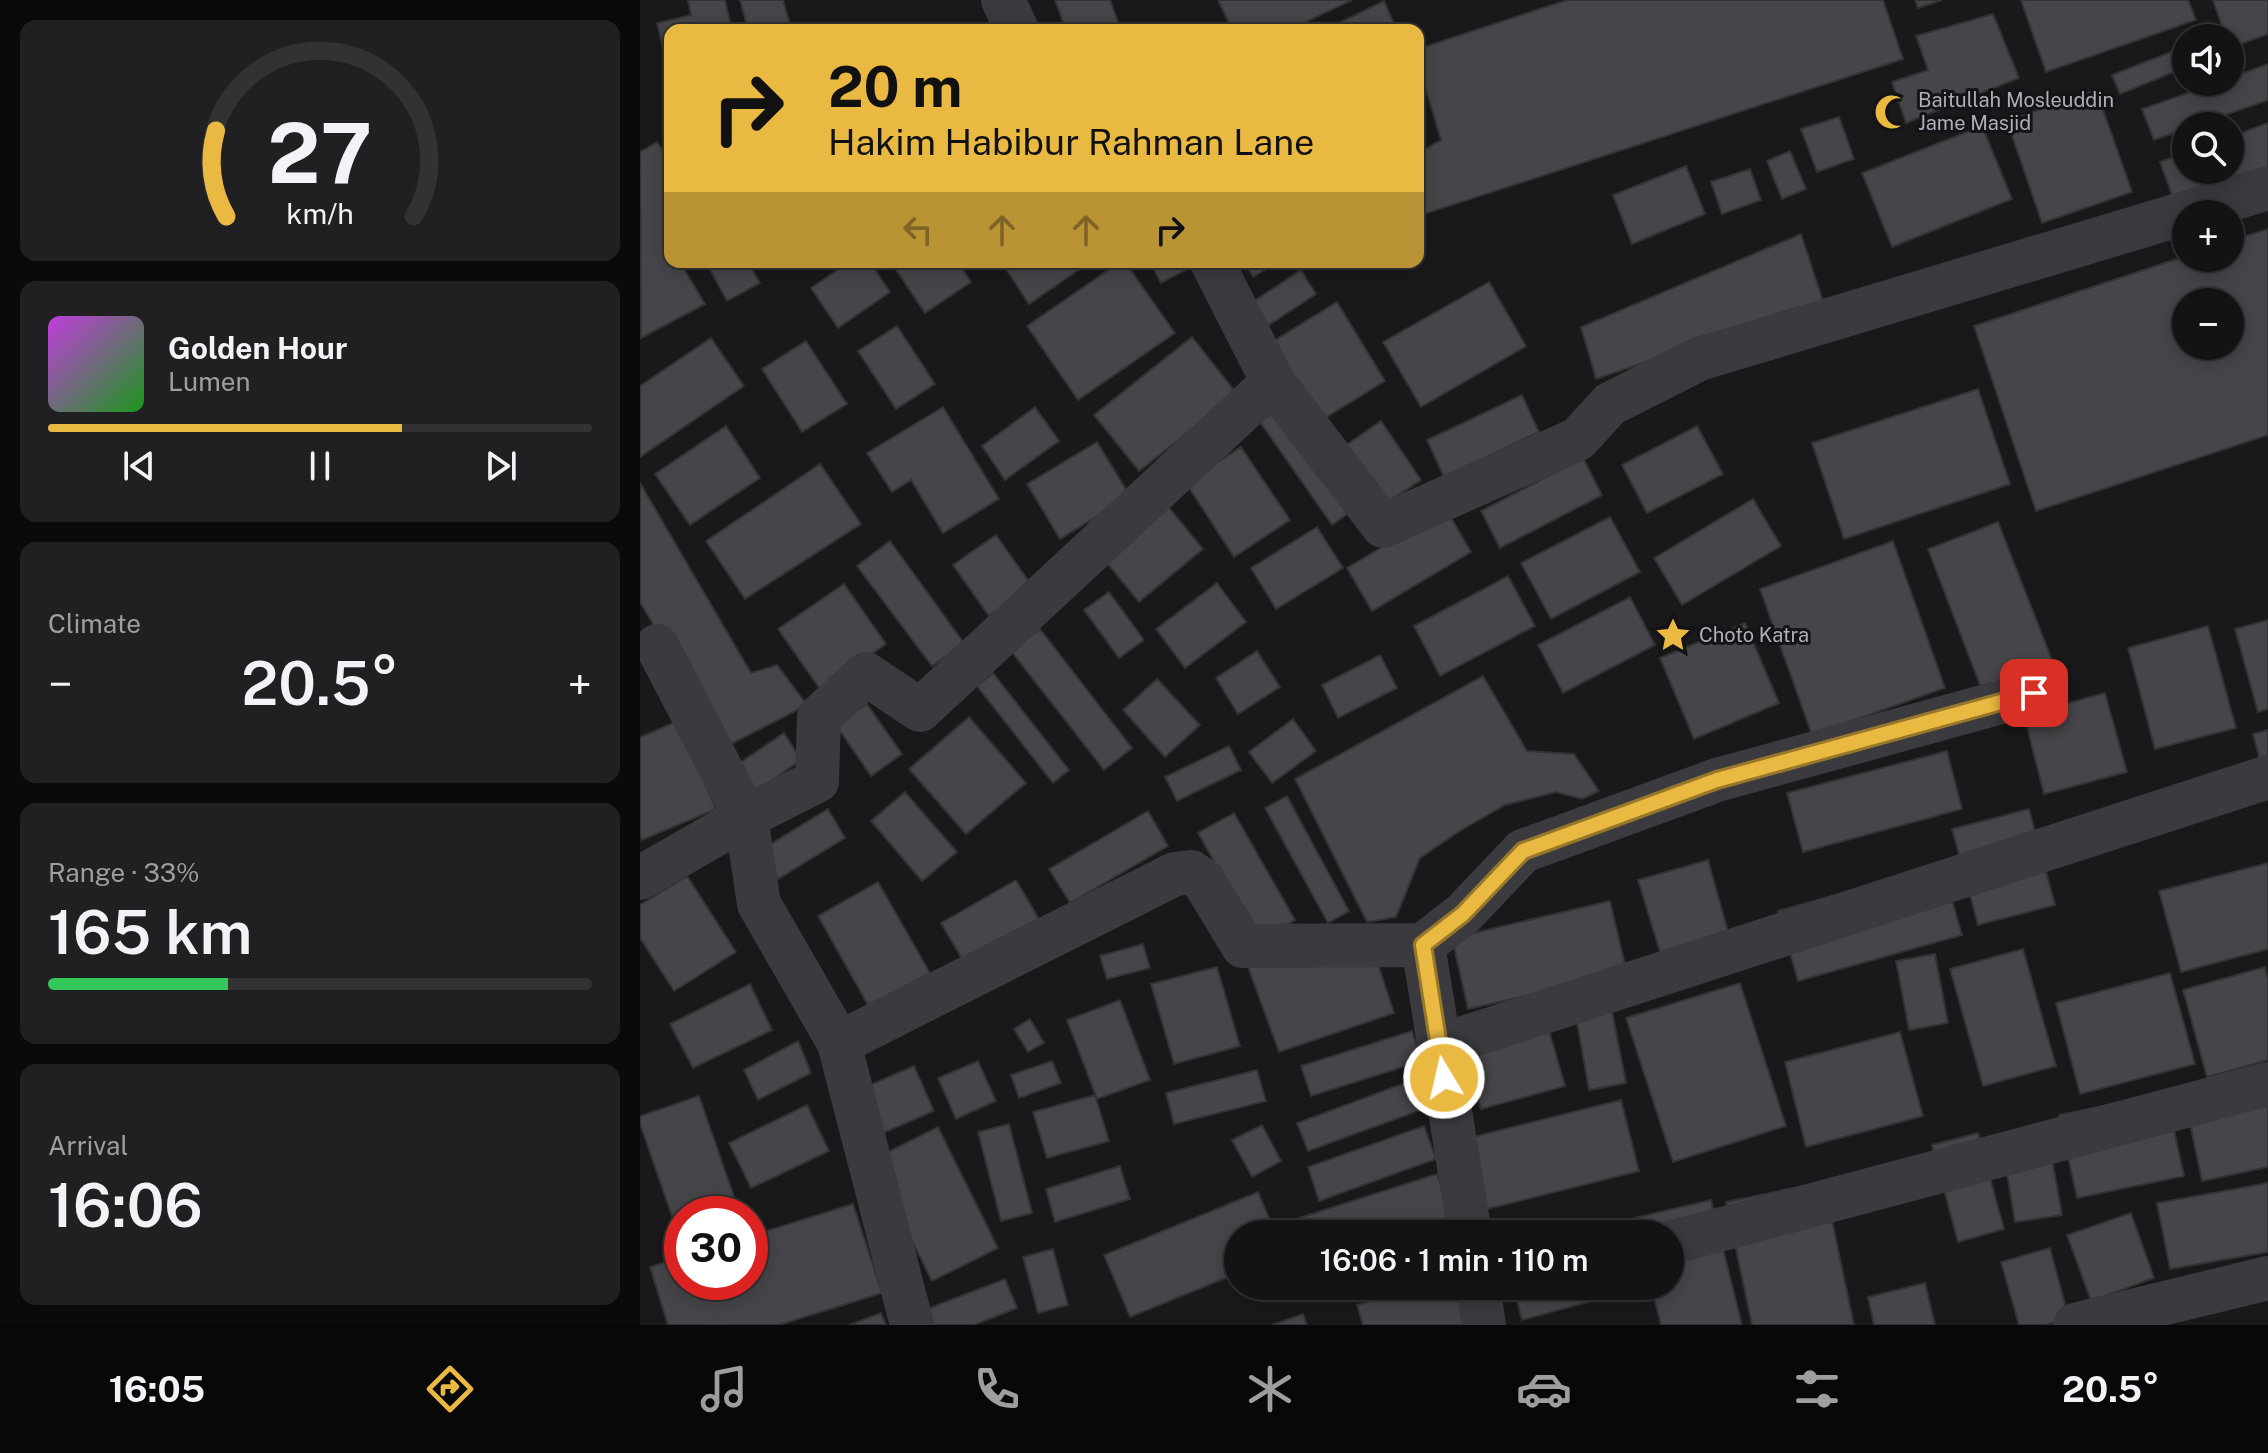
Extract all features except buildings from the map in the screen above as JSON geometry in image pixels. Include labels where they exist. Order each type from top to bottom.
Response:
[{"type":"street","points":[[1003,0],[1014,24]]},
{"type":"street","points":[[1215,268],[1273,382],[1383,526],[1578,439],[1610,404],[1699,359],[2268,188]]},
{"type":"street","points":[[640,878],[746,817],[817,781],[819,717],[866,674],[920,710],[1273,382]]},
{"type":"street","points":[[657,646],[746,817],[759,904],[839,1043],[912,1325]]},
{"type":"street","points":[[839,1043],[1175,874],[1191,872],[1203,880],[1243,946],[1423,945],[1463,914],[1523,851],[1717,780],[2034,693]]},
{"type":"street","points":[[1439,1046],[2268,777]]},
{"type":"street","points":[[1423,945],[1468,1220]]},
{"type":"street","points":[[1684,1239],[2268,1084]]},
{"type":"street","points":[[2075,1325],[2268,1278]]},
{"type":"place","name":"Baitullah Mosleuddin Jame Masjid","points":[[1892,112]]},
{"type":"place","name":"Choto Katra","points":[[1673,635]]},
{"type":"route","points":[[1444,1078],[1423,945],[1463,914],[1523,851],[1717,780],[2034,693]]}]
